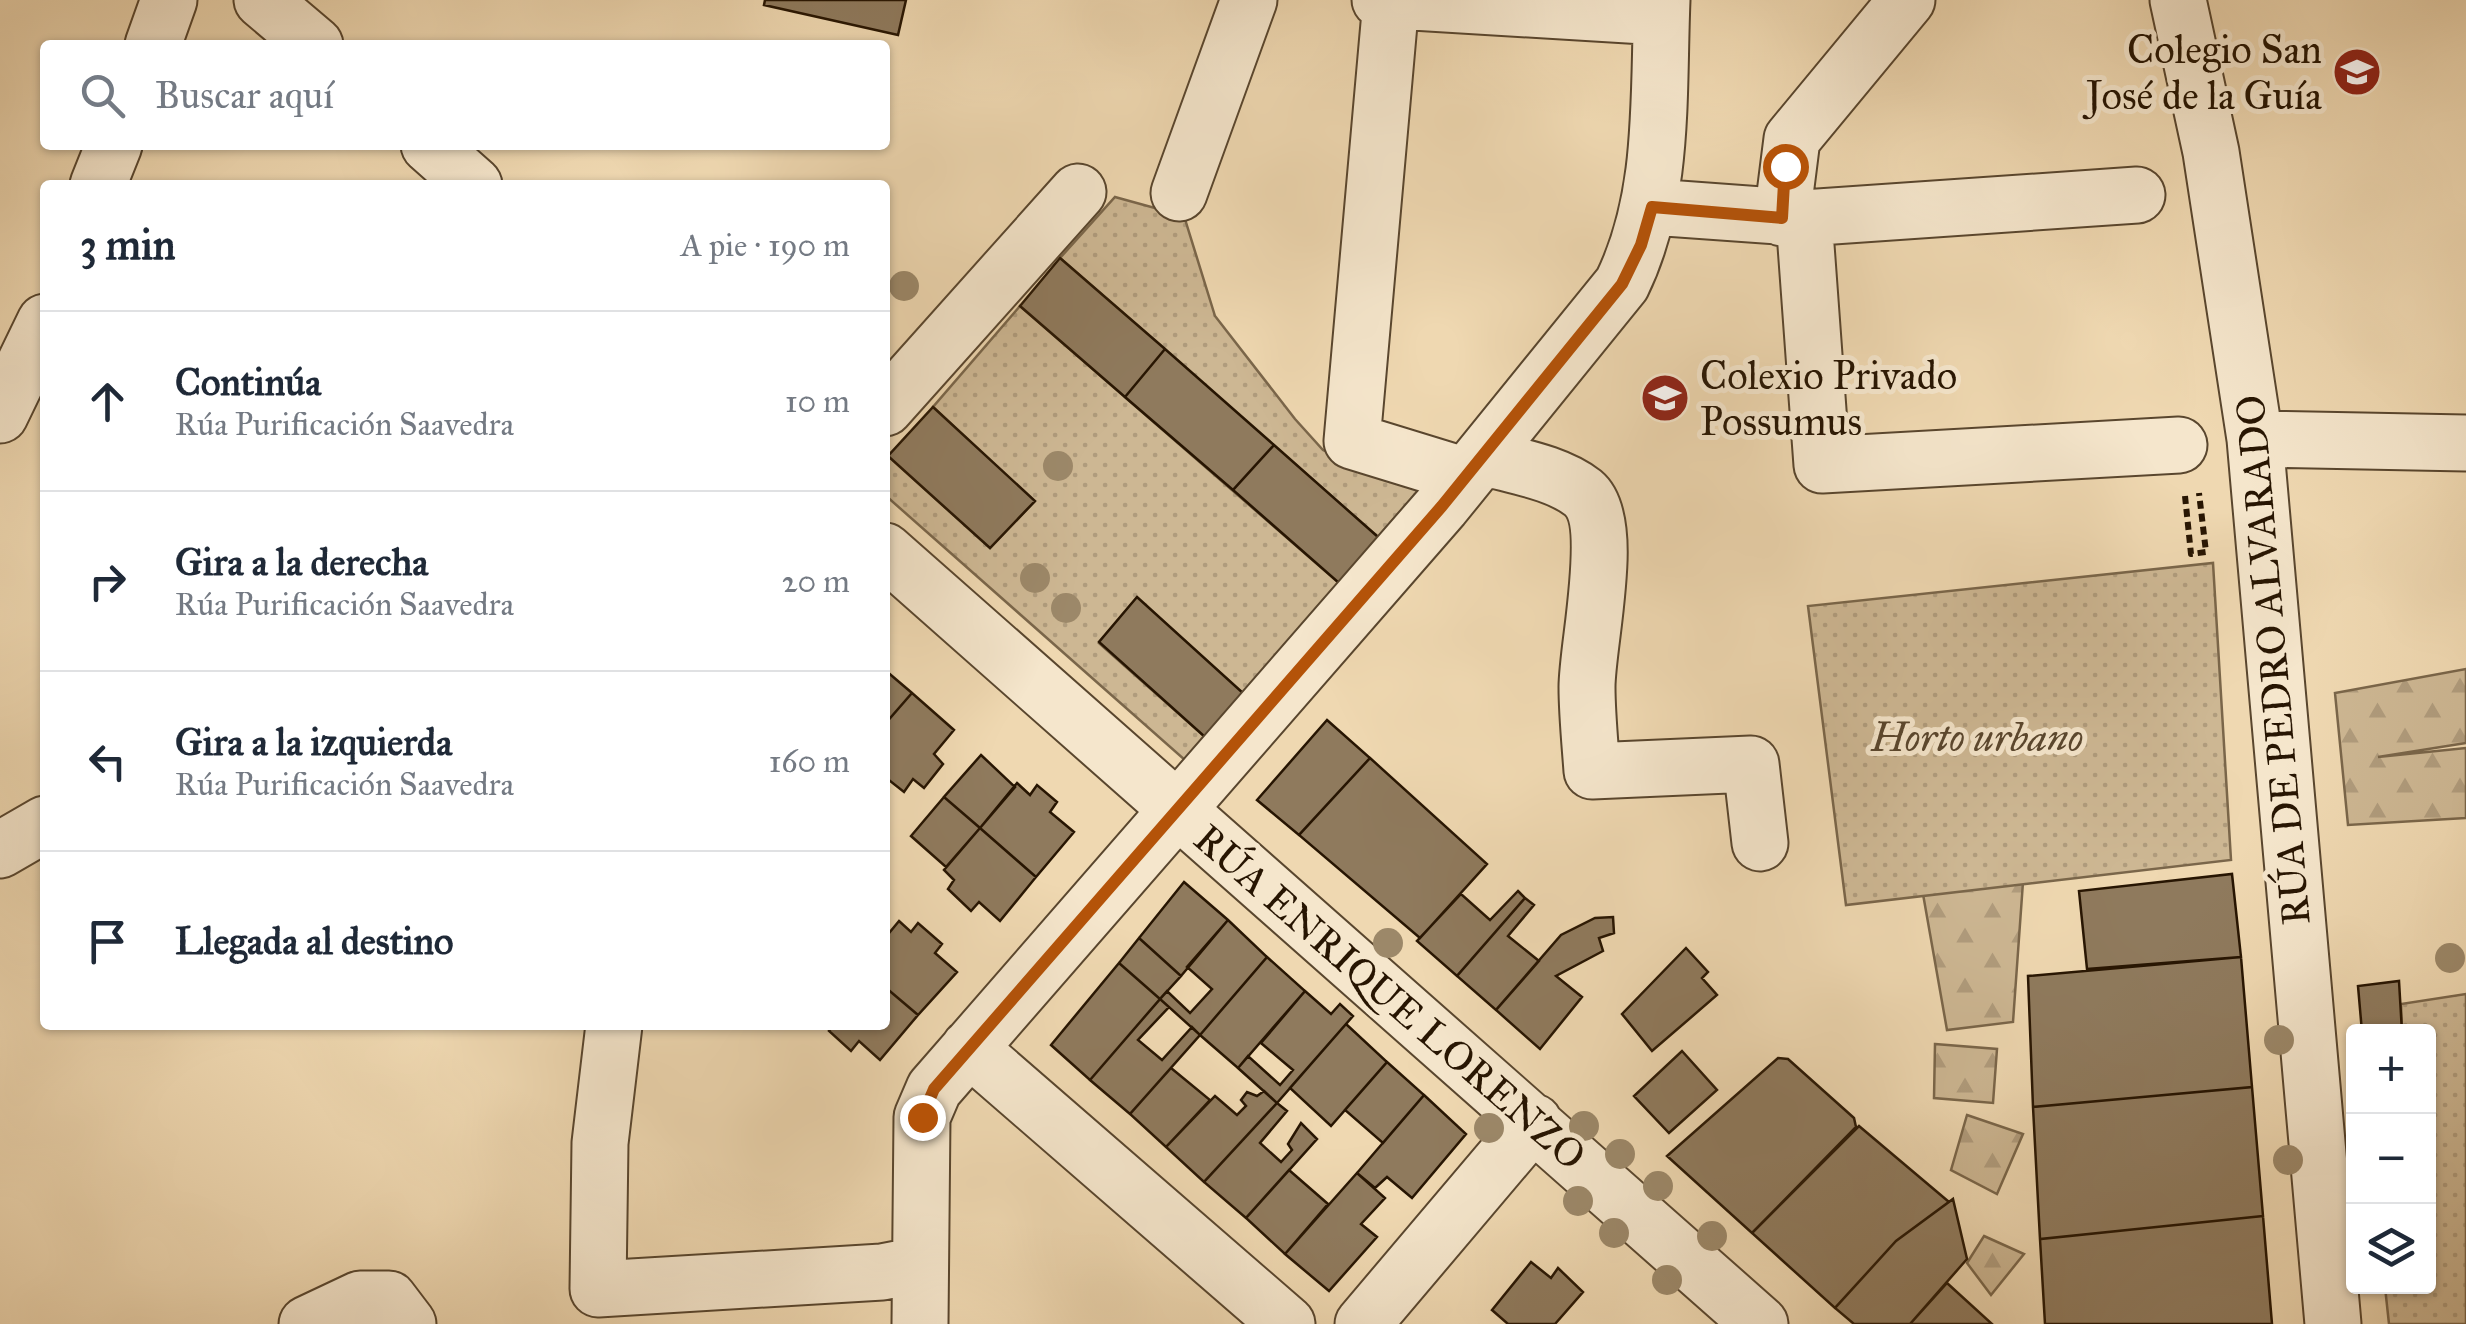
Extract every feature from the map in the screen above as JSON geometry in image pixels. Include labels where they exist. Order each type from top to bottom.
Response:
[{"type":"street","points":[[155,40],[170,0]]},
{"type":"street","points":[[262,0],[309,40]]},
{"type":"street","points":[[1179,193],[1248,0]]},
{"type":"street","points":[[920,1324],[922,1117],[934,1089],[1474,466],[1622,284],[1641,245],[1652,207],[1662,9],[1380,0]]},
{"type":"street","points":[[1907,0],[1792,139],[1793,218],[1822,465],[2189,465]]},
{"type":"street","name":"RÚA DE PEDRO ALVARADO","points":[[2178,0],[2211,152],[2255,439],[2332,1324]]},
{"type":"street","points":[[1391,1],[1352,440],[1554,478],[1584,494],[1598,513],[1587,686],[1592,770],[1751,764],[1760,843]]},
{"type":"street","points":[[100,180],[112,150]]},
{"type":"street","points":[[435,150],[468,180]]},
{"type":"street","points":[[890,402],[1078,192]]},
{"type":"street","points":[[1652,207],[1793,218],[2137,195]]},
{"type":"street","points":[[0,415],[40,332]]},
{"type":"street","points":[[2255,439],[2466,443]]},
{"type":"street","name":"RÚA ENRIQUE LORENZO","points":[[890,555],[1760,1324]]},
{"type":"street","points":[[0,850],[40,827]]},
{"type":"street","points":[[613,1030],[600,1144],[598,1289],[882,1272],[918,1265]]},
{"type":"street","points":[[969,1048],[1287,1324]]},
{"type":"street","points":[[1363,1324],[1534,1122]]},
{"type":"street","points":[[306,1324],[360,1299],[389,1299],[408,1324]]},
{"type":"path","points":[[2189,465],[2206,552],[2192,554],[2189,465]]},
{"type":"green space","points":[[1115,197],[1184,216],[1215,316],[1323,450],[1377,476],[1420,489],[1378,537],[1060,258]]},
{"type":"green space","points":[[1020,306],[1339,583],[1244,694],[1137,598],[1099,643],[1205,737],[1186,761],[890,499],[890,458],[990,548],[1034,502],[933,407]]},
{"type":"green space","name":"Horto urbano","points":[[2213,563],[2231,860],[1846,905],[1808,606]]},
{"type":"green space","points":[[2466,669],[2466,743],[2378,757],[2466,748],[2466,818],[2348,825],[2335,693]]},
{"type":"green space","points":[[2023,882],[2013,1022],[1947,1030],[1923,894]]},
{"type":"green space","points":[[2466,994],[2466,1324],[2389,1324],[2386,1294],[2436,1294],[2436,1024],[2402,1024],[2401,1004]]},
{"type":"green space","points":[[1935,1044],[1997,1049],[1993,1103],[1934,1098]]},
{"type":"green space","points":[[1967,1115],[2023,1134],[1997,1194],[1951,1170]]},
{"type":"green space","points":[[1984,1236],[2024,1254],[1991,1295],[1967,1263]]},
{"type":"building","points":[[765,0],[906,0],[898,35],[764,5]]},
{"type":"building","points":[[1060,258],[1165,349],[1125,397],[1020,306]]},
{"type":"building","points":[[1165,349],[1274,445],[1233,490],[1125,397]]},
{"type":"building","points":[[933,407],[1035,501],[990,548],[890,454]]},
{"type":"building","points":[[1274,445],[1378,537],[1339,583],[1233,490]]},
{"type":"building","points":[[1137,597],[1244,694],[1205,737],[1099,642]]},
{"type":"building","points":[[890,674],[912,693],[890,718]]},
{"type":"building","points":[[912,693],[954,730],[934,754],[943,764],[924,788],[913,779],[904,792],[890,781],[890,718]]},
{"type":"building","points":[[1327,720],[1370,758],[1299,835],[1257,800]]},
{"type":"building","points":[[981,755],[1015,787],[980,828],[944,797]]},
{"type":"building","points":[[1370,758],[1487,864],[1420,938],[1299,835]]},
{"type":"building","points":[[1017,783],[1030,795],[1037,785],[1057,802],[1050,812],[1074,832],[1036,877],[980,828]]},
{"type":"building","points":[[944,797],[980,828],[946,867],[911,836]]},
{"type":"building","points":[[980,828],[1036,877],[1000,921],[979,902],[971,911],[948,889],[954,880],[944,870]]},
{"type":"building","points":[[2232,874],[2241,957],[2087,969],[2079,891]]},
{"type":"building","points":[[1184,882],[1228,920],[1181,976],[1139,938]]},
{"type":"building","points":[[1518,891],[1525,898],[1457,976],[1417,941],[1461,894],[1490,920]]},
{"type":"building","points":[[1525,898],[1534,905],[1508,936],[1539,961],[1496,1010],[1457,976]]},
{"type":"building","points":[[1613,917],[1614,933],[1599,938],[1603,951],[1556,976],[1582,997],[1540,1049],[1496,1010],[1561,935],[1595,918]]},
{"type":"building","points":[[1228,920],[1267,957],[1200,1035],[1160,999],[1167,991],[1190,1013],[1212,989],[1187,967]]},
{"type":"building","points":[[899,921],[911,932],[918,923],[942,944],[935,953],[957,972],[918,1015],[890,991],[890,932]]},
{"type":"building","points":[[1139,938],[1181,976],[1160,999],[1119,963]]},
{"type":"building","points":[[1686,948],[1708,972],[1702,978],[1717,995],[1652,1051],[1622,1014]]},
{"type":"building","points":[[1267,957],[1305,991],[1238,1068],[1200,1035]]},
{"type":"building","points":[[2241,957],[2252,1087],[2033,1107],[2028,976]]},
{"type":"building","points":[[1119,963],[1160,999],[1090,1080],[1051,1045]]},
{"type":"building","points":[[2399,981],[2402,1024],[2361,1024],[2358,986]]},
{"type":"building","points":[[890,991],[918,1015],[880,1060],[859,1041],[851,1051],[829,1031],[890,1030]]},
{"type":"building","points":[[1305,991],[1331,1014],[1340,1004],[1353,1016],[1277,1103],[1238,1068],[1248,1056],[1280,1085],[1293,1070],[1261,1043]]},
{"type":"building","points":[[1160,999],[1169,1007],[1138,1040],[1162,1060],[1192,1027],[1200,1035],[1130,1114],[1090,1080]]},
{"type":"building","points":[[1346,1024],[1387,1062],[1331,1126],[1290,1088]]},
{"type":"building","points":[[1682,1051],[1717,1090],[1669,1133],[1634,1096]]},
{"type":"building","points":[[1778,1058],[1788,1059],[1854,1118],[1856,1127],[1752,1233],[1667,1156]]},
{"type":"building","points":[[1387,1062],[1424,1095],[1383,1143],[1345,1110]]},
{"type":"building","points":[[1171,1068],[1210,1100],[1166,1147],[1130,1114]]},
{"type":"building","points":[[2252,1087],[2263,1216],[2040,1239],[2033,1107]]},
{"type":"building","points":[[1264,1091],[1277,1103],[1204,1182],[1166,1147],[1215,1096],[1237,1115],[1246,1106],[1241,1100],[1247,1092],[1257,1096]]},
{"type":"building","points":[[1424,1095],[1466,1134],[1412,1198],[1387,1177],[1375,1188],[1357,1173]]},
{"type":"building","points":[[1277,1103],[1287,1111],[1260,1143],[1281,1162],[1292,1150],[1288,1144],[1301,1123],[1317,1139],[1246,1218],[1204,1182]]},
{"type":"building","points":[[1859,1126],[1949,1202],[1896,1241],[1835,1308],[1752,1233]]},
{"type":"building","points":[[1289,1170],[1328,1204],[1285,1254],[1246,1218]]},
{"type":"building","points":[[1357,1173],[1385,1198],[1361,1224],[1377,1237],[1329,1291],[1285,1254]]},
{"type":"building","points":[[1953,1199],[1967,1259],[1910,1324],[1854,1324],[1835,1308],[1896,1241]]},
{"type":"building","points":[[2263,1216],[2272,1324],[2045,1324],[2040,1239]]},
{"type":"building","points":[[1531,1262],[1551,1278],[1558,1268],[1583,1292],[1555,1324],[1508,1324],[1492,1310]]},
{"type":"building","points":[[1947,1283],[1992,1324],[1910,1324]]},
{"type":"place","name":"Colegio San José de la Guía","points":[[2357,72]]},
{"type":"place","name":"Colexio Privado Possumus","points":[[1665,398]]},
{"type":"route","points":[[922,1117],[934,1089],[1138,850],[1442,506],[1622,284],[1641,245],[1652,207],[1782,218],[1785,166]]}]
